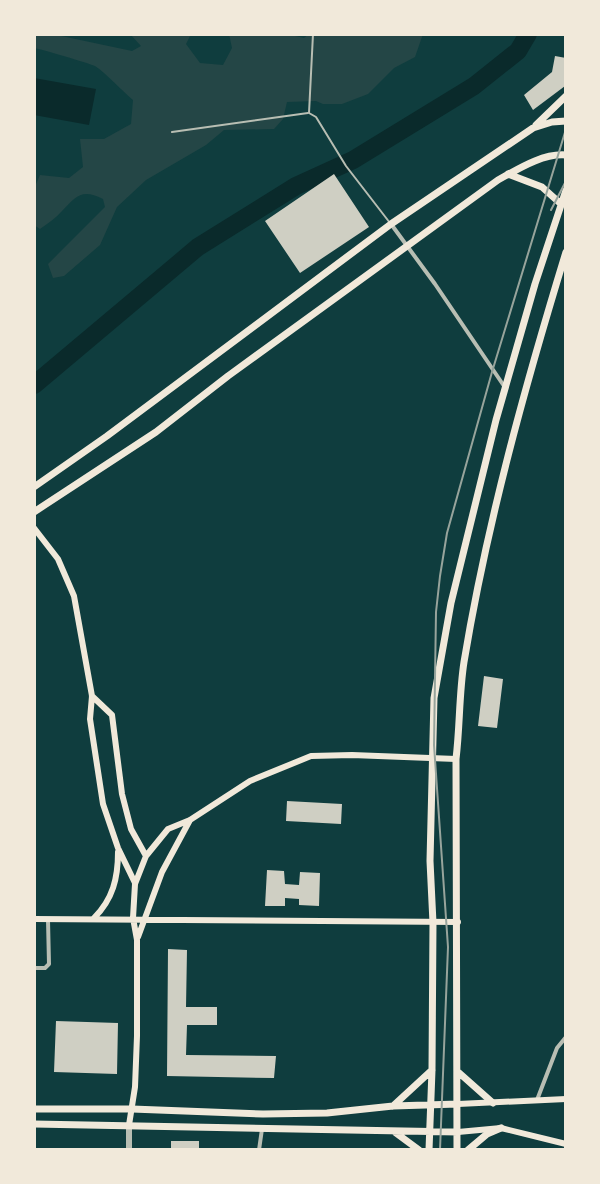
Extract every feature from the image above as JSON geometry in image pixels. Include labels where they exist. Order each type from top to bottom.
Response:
[{"type":"main road","points":[[34,487],[158,399],[391,224],[533,128],[566,96]]},
{"type":"main road","points":[[533,128],[566,121]]},
{"type":"main road","points":[[34,512],[156,432],[508,174],[555,154],[566,155]]},
{"type":"main road","points":[[508,174],[542,187],[561,204]]},
{"type":"main road","points":[[429,1150],[434,698],[445,630],[476,495],[505,388],[566,190]]},
{"type":"main road","points":[[457,1150],[456,759],[464,663],[507,461],[566,252]]},
{"type":"main road","points":[[34,528],[58,559],[74,596],[92,696],[90,719],[103,804],[118,848],[135,884]]},
{"type":"main road","points":[[92,696],[112,715],[122,794],[131,829],[146,856]]},
{"type":"main road","points":[[129,1125],[137,1036],[137,940],[133,918],[135,884],[146,856],[168,829],[190,820],[250,781],[311,756],[331,754],[456,759]]},
{"type":"main road","points":[[137,940],[162,872],[190,820]]},
{"type":"main road","points":[[94,919],[112,894],[118,867],[118,848]]},
{"type":"main road","points":[[34,919],[458,922]]},
{"type":"main road","points":[[393,1106],[432,1070]]},
{"type":"main road","points":[[457,1071],[493,1103]]},
{"type":"main road","points":[[552,1100],[566,1092]]},
{"type":"main road","points":[[34,1109],[327,1113],[393,1106],[566,1099]]},
{"type":"main road","points":[[34,1124],[429,1133],[501,1128],[566,1144]]},
{"type":"main road","points":[[468,1150],[487,1134],[501,1128]]},
{"type":"main road","points":[[394,1132],[419,1150]]},
{"type":"street","points":[[391,224],[505,388]]},
{"type":"street","points":[[34,968],[45,968],[49,964],[48,920]]},
{"type":"street","points":[[536,1101],[557,1048],[566,1037]]},
{"type":"street","points":[[129,1125],[129,1150]]},
{"type":"street","points":[[259,1150],[262,1127]]},
{"type":"lane","points":[[309,113],[313,34]]},
{"type":"lane","points":[[172,132],[309,113],[316,117],[346,166],[391,224]]},
{"type":"shaded area","points":[[52,34],[132,51],[141,46],[130,34],[191,34],[186,44],[200,63],[223,65],[232,48],[229,34],[286,34],[304,38],[309,34],[423,34],[415,57],[394,68],[368,94],[342,104],[287,102],[283,119],[274,129],[224,130],[206,145],[146,180],[117,207],[100,245],[64,276],[53,278],[48,264],[105,207],[103,199],[90,194],[80,195],[40,229],[34,225],[34,189],[40,175],[69,178],[83,167],[80,139],[104,139],[131,124],[133,100],[95,66],[34,48],[34,35]]},
{"type":"shaded area","points":[[34,78],[96,89],[89,125],[34,115]]},
{"type":"building","points":[[555,56],[566,58],[565,86],[533,110],[524,95],[552,72]]},
{"type":"building","points":[[334,174],[369,227],[300,273],[265,221]]},
{"type":"building","points":[[484,676],[503,679],[497,728],[478,726]]},
{"type":"building","points":[[287,801],[342,804],[341,824],[286,821]]},
{"type":"building","points":[[267,870],[284,871],[285,884],[299,885],[300,872],[320,873],[319,906],[299,905],[299,899],[285,898],[285,906],[265,906]]},
{"type":"building","points":[[168,949],[187,950],[186,1007],[217,1007],[217,1025],[187,1025],[186,1055],[276,1056],[274,1078],[167,1076]]},
{"type":"building","points":[[56,1021],[118,1023],[117,1074],[54,1072]]},
{"type":"building","points":[[171,1141],[199,1141],[199,1150],[171,1150]]},
{"type":"waterway","points":[[34,385],[198,247],[296,186],[353,160],[474,86],[518,51],[528,34]]},
{"type":"tram line","points":[[440,1150],[448,947],[434,745],[436,612],[440,576],[447,533],[492,372],[566,129]]},
{"type":"tram line","points":[[551,210],[566,181]]}]
